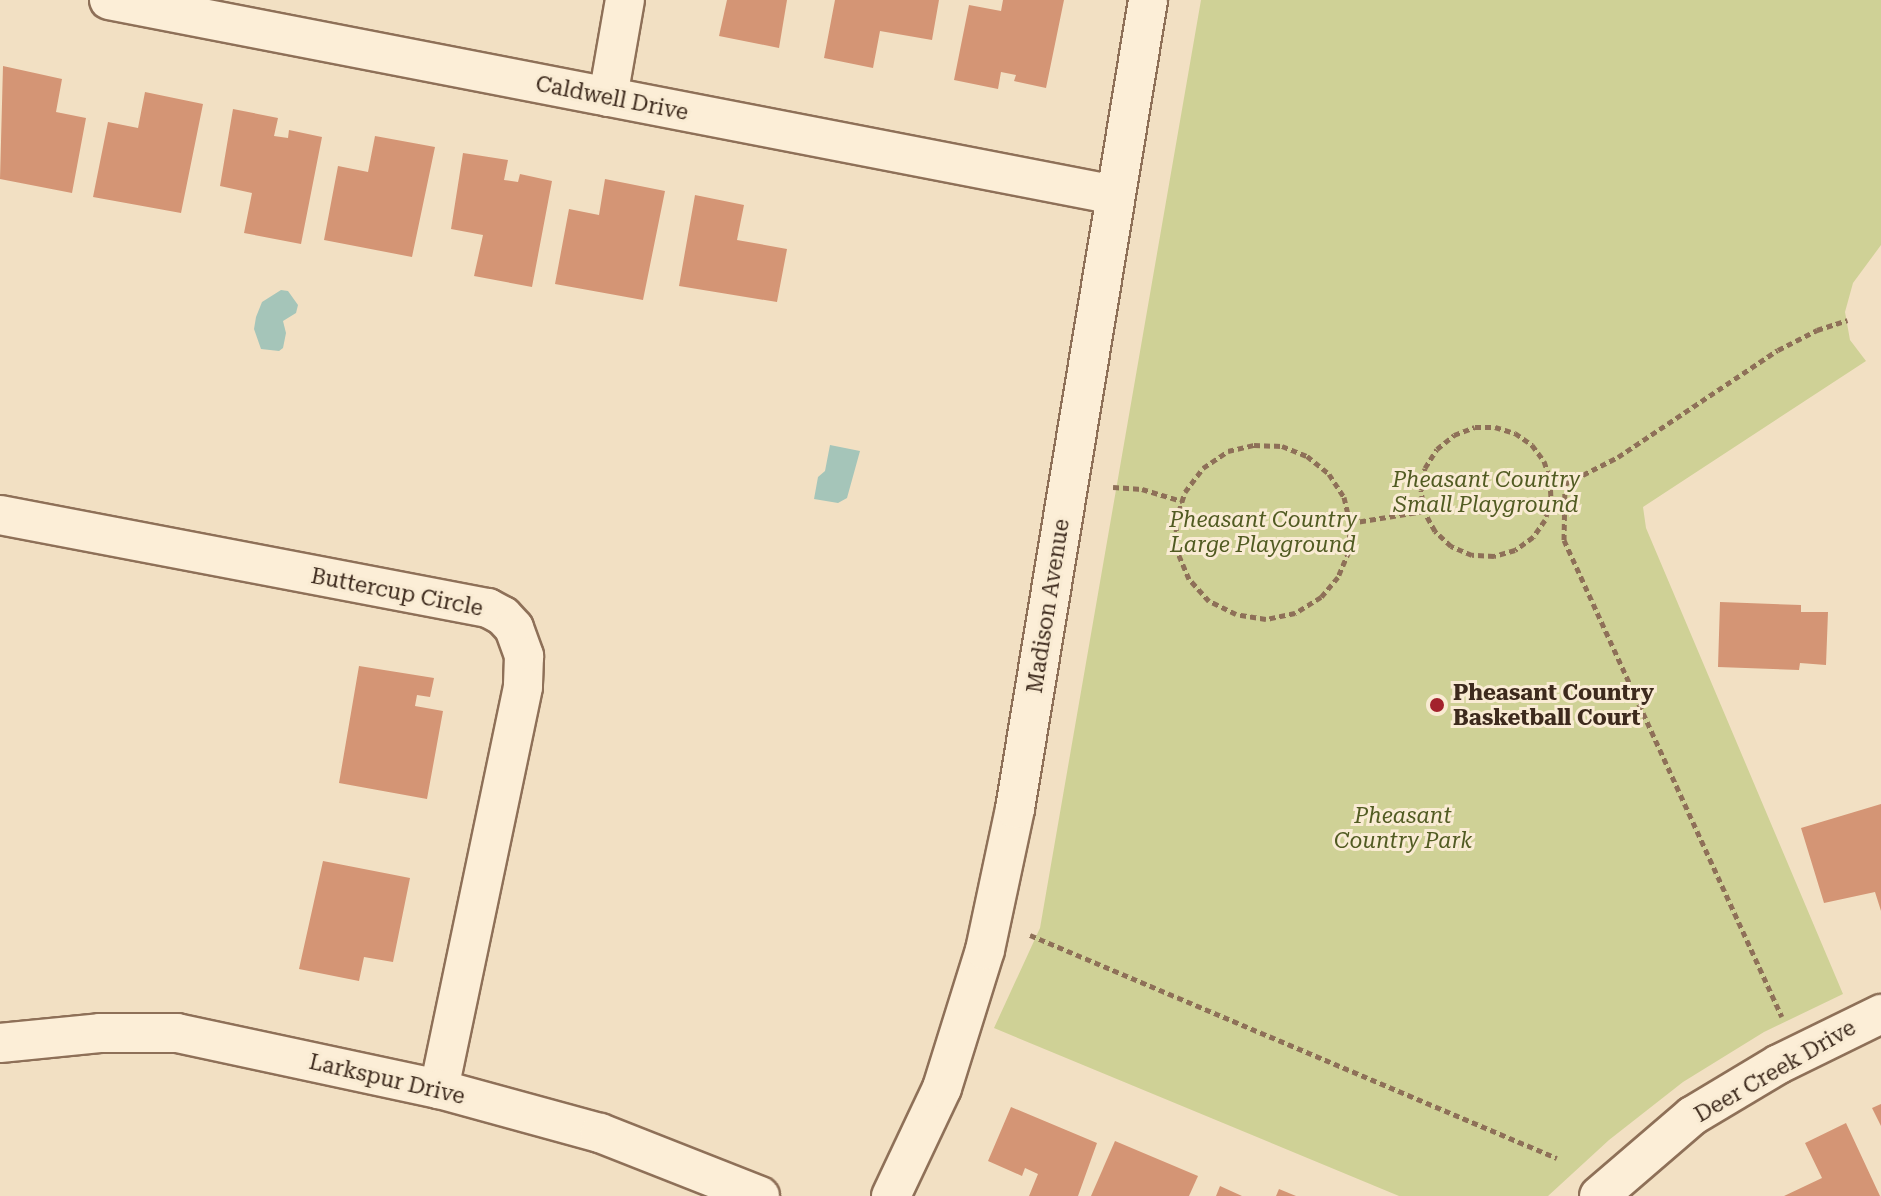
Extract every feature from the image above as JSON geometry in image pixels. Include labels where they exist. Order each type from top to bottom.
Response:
[{"type":"street","name":"Caldwell Drive","points":[[111,0],[1115,195]]},
{"type":"street","points":[[608,97],[625,0]]},
{"type":"street","name":"Madison Avenue","points":[[891,1196],[942,1088],[985,950],[1015,809],[1148,0]]},
{"type":"street","name":"Buttercup Circle","points":[[0,515],[488,608],[514,628],[524,656],[523,687],[439,1089]]},
{"type":"street","name":"Deer Creek Drive","points":[[1599,1196],[1692,1116],[1779,1064],[1881,1014]]},
{"type":"street","name":"Larkspur Drive","points":[[0,1043],[100,1033],[177,1033],[439,1089],[600,1133],[760,1196]]},
{"type":"path","points":[[1550,480],[1565,484],[1618,457],[1778,350],[1817,330],[1847,320]]},
{"type":"path","points":[[1475,427],[1501,429],[1532,445],[1544,461],[1550,480],[1551,501],[1545,520],[1533,537],[1515,550],[1494,556],[1472,555],[1451,546],[1435,531],[1424,511],[1421,490],[1425,468],[1437,449],[1454,435],[1475,427]]},
{"type":"path","points":[[1254,445],[1282,446],[1307,456],[1329,474],[1344,497],[1350,523],[1349,551],[1338,577],[1321,597],[1295,613],[1266,619],[1236,614],[1209,601],[1189,579],[1177,551],[1176,521],[1182,501],[1203,468],[1228,451],[1254,445]]},
{"type":"path","points":[[1565,484],[1564,540],[1782,1017]]},
{"type":"path","points":[[1113,487],[1142,489],[1182,501]]},
{"type":"path","points":[[1350,523],[1424,511]]},
{"type":"path","points":[[1030,935],[1557,1158]]},
{"type":"green space","name":"Pheasant Country Park","points":[[1201,0],[1881,0],[1881,245],[1853,283],[1845,312],[1850,340],[1866,361],[1643,507],[1646,528],[1843,994],[1764,1032],[1683,1082],[1609,1140],[1548,1196],[1399,1196],[994,1028],[1040,928]]},
{"type":"shaded area","points":[[281,290],[288,291],[298,305],[296,313],[283,321],[286,333],[283,348],[279,351],[261,349],[254,329],[256,317],[262,302]]},
{"type":"shaded area","points":[[830,445],[860,451],[847,498],[838,503],[814,499],[818,477],[825,471]]},
{"type":"building","points":[[727,0],[787,0],[779,48],[719,36]]},
{"type":"building","points":[[835,0],[939,0],[932,40],[880,31],[873,68],[824,58]]},
{"type":"building","points":[[1003,0],[1064,0],[1046,88],[1014,81],[1016,75],[1001,72],[998,89],[954,80],[969,5],[1001,11]]},
{"type":"building","points":[[3,66],[62,79],[56,112],[86,118],[72,193],[0,179]]},
{"type":"building","points":[[145,92],[203,104],[181,213],[93,197],[108,122],[138,128]]},
{"type":"building","points":[[233,109],[278,118],[274,136],[288,138],[289,130],[322,137],[301,244],[244,233],[252,193],[220,186]]},
{"type":"building","points":[[375,136],[435,147],[412,257],[324,240],[338,166],[368,172]]},
{"type":"building","points":[[463,153],[508,160],[504,180],[518,182],[520,174],[552,181],[532,287],[474,276],[483,235],[451,229]]},
{"type":"building","points":[[605,179],[665,191],[643,300],[555,284],[569,209],[599,215]]},
{"type":"building","points":[[695,195],[744,205],[737,240],[787,249],[777,302],[679,286]]},
{"type":"building","points":[[1720,602],[1801,605],[1801,612],[1828,612],[1826,665],[1800,663],[1799,670],[1718,667]]},
{"type":"building","points":[[359,666],[434,678],[430,697],[417,695],[415,706],[443,711],[427,799],[339,783]]},
{"type":"building","points":[[1881,804],[1881,911],[1875,892],[1824,903],[1801,828]]},
{"type":"building","points":[[323,861],[410,878],[393,962],[364,957],[359,981],[299,969]]},
{"type":"building","points":[[1881,1104],[1881,1126],[1872,1108]]},
{"type":"building","points":[[1011,1107],[1097,1143],[1078,1196],[1029,1196],[1038,1174],[1025,1168],[1022,1176],[988,1161]]},
{"type":"building","points":[[1846,1123],[1880,1196],[1784,1196],[1822,1178],[1805,1143]]},
{"type":"building","points":[[1115,1141],[1198,1176],[1189,1196],[1091,1196]]},
{"type":"building","points":[[1220,1186],[1242,1196],[1216,1196]]},
{"type":"building","points":[[1279,1189],[1296,1196],[1276,1196]]},
{"type":"place","name":"Pheasant Country Basketball Court","points":[[1437,705]]},
{"type":"park label","name":"Pheasant Country Small Playground","points":[[1486,492]]},
{"type":"park label","name":"Pheasant Country Large Playground","points":[[1263,532]]}]
